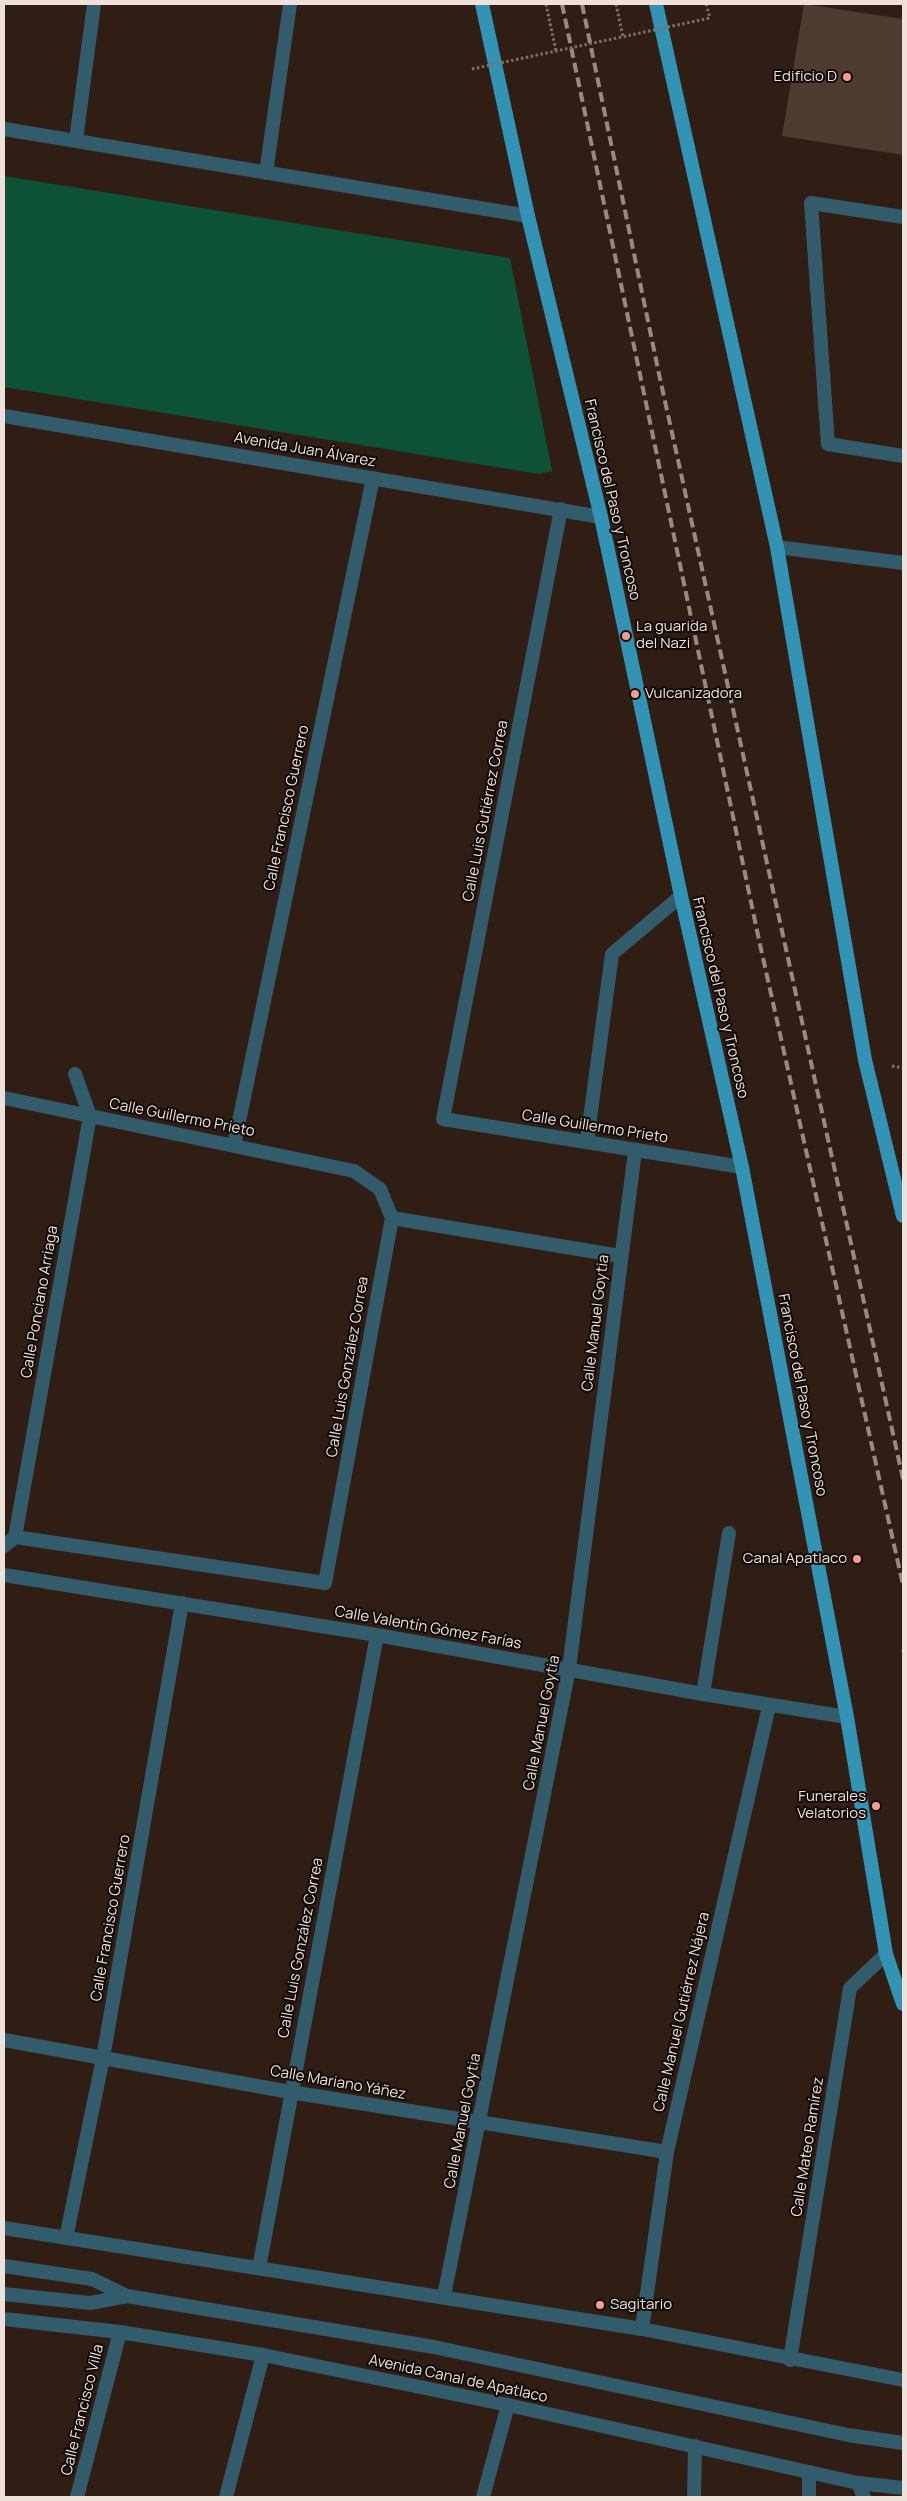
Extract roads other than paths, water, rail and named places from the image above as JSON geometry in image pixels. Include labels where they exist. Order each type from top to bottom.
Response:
[{"type":"main road","points":[[656,4],[777,547],[865,1060],[903,1216]]},
{"type":"main road","name":"Francisco del Paso y Troncoso","points":[[482,6],[528,216],[601,517],[681,896],[742,1167],[847,1717],[886,1954],[903,2004]]},
{"type":"street","points":[[76,140],[94,4]]},
{"type":"street","points":[[266,173],[290,4]]},
{"type":"street","points":[[4,129],[528,216]]},
{"type":"street","points":[[903,217],[811,203],[828,444],[903,456]]},
{"type":"street","name":"Avenida Juan Álvarez","points":[[4,416],[601,517]]},
{"type":"street","name":"Calle Francisco Guerrero","points":[[234,1144],[373,478]]},
{"type":"street","name":"Calle Luis Gutiérrez Correa","points":[[443,1119],[561,510]]},
{"type":"street","points":[[777,547],[903,563]]},
{"type":"street","points":[[587,1142],[612,954],[681,896]]},
{"type":"street","name":"Calle Ponciano Arriaga","points":[[16,1537],[90,1116],[75,1074]]},
{"type":"street","name":"Calle Guillermo Prieto","points":[[4,1098],[234,1144],[354,1171],[380,1189],[392,1218]]},
{"type":"street","name":"Calle Guillermo Prieto","points":[[443,1119],[742,1167]]},
{"type":"street","name":"Calle Manuel Goytia","points":[[444,2296],[570,1669],[620,1256],[636,1151]]},
{"type":"street","points":[[392,1218],[620,1256]]},
{"type":"street","name":"Calle Luis González Correa","points":[[16,1537],[325,1583],[392,1218]]},
{"type":"street","points":[[703,1694],[729,1532]]},
{"type":"street","points":[[4,1546],[16,1537]]},
{"type":"street","name":"Calle Valentín Gómez Farías","points":[[4,1575],[377,1635],[769,1706],[847,1717]]},
{"type":"street","name":"Calle Francisco Guerrero","points":[[66,2238],[103,2058],[182,1603]]},
{"type":"street","name":"Calle Luis González Correa","points":[[259,2268],[290,2092],[377,1635]]},
{"type":"street","name":"Calle Manuel Gutiérrez Nájera","points":[[642,2329],[667,2152],[769,1706]]},
{"type":"street","name":"Calle Mateo Ramírez","points":[[790,2360],[850,1988],[886,1954]]},
{"type":"street","name":"Calle Mariano Yáñez","points":[[4,2040],[290,2092],[480,2124],[667,2152]]},
{"type":"street","points":[[4,2228],[444,2296],[642,2329],[790,2360],[903,2380]]},
{"type":"street","points":[[4,2266],[92,2279],[127,2296],[434,2347],[848,2435],[903,2443]]},
{"type":"street","points":[[4,2294],[90,2303],[127,2296]]},
{"type":"street","name":"Avenida Canal de Apatlaco","points":[[4,2319],[120,2332],[263,2355],[508,2405],[858,2483],[899,2485]]},
{"type":"street","name":"Calle Francisco Villa","points":[[77,2497],[120,2332]]},
{"type":"street","points":[[226,2497],[263,2355]]},
{"type":"street","points":[[483,2497],[508,2405]]},
{"type":"street","points":[[694,2497],[695,2446]]},
{"type":"street","points":[[809,2472],[809,2497]]},
{"type":"street","points":[[858,2483],[864,2497]]},
{"type":"railway","points":[[562,4],[759,940],[903,1585]]},
{"type":"railway","points":[[582,4],[659,374],[903,1479]]},
{"type":"place","name":"Edificio D","points":[[847,77]]},
{"type":"place","name":"La guarida del Nazi","points":[[626,636]]},
{"type":"place","name":"Vulcanizadora","points":[[635,694]]},
{"type":"place","name":"Canal Apatlaco","points":[[857,1559]]},
{"type":"place","name":"Funerales Velatorios","points":[[876,1806]]},
{"type":"place","name":"Sagitario","points":[[600,2305]]}]
